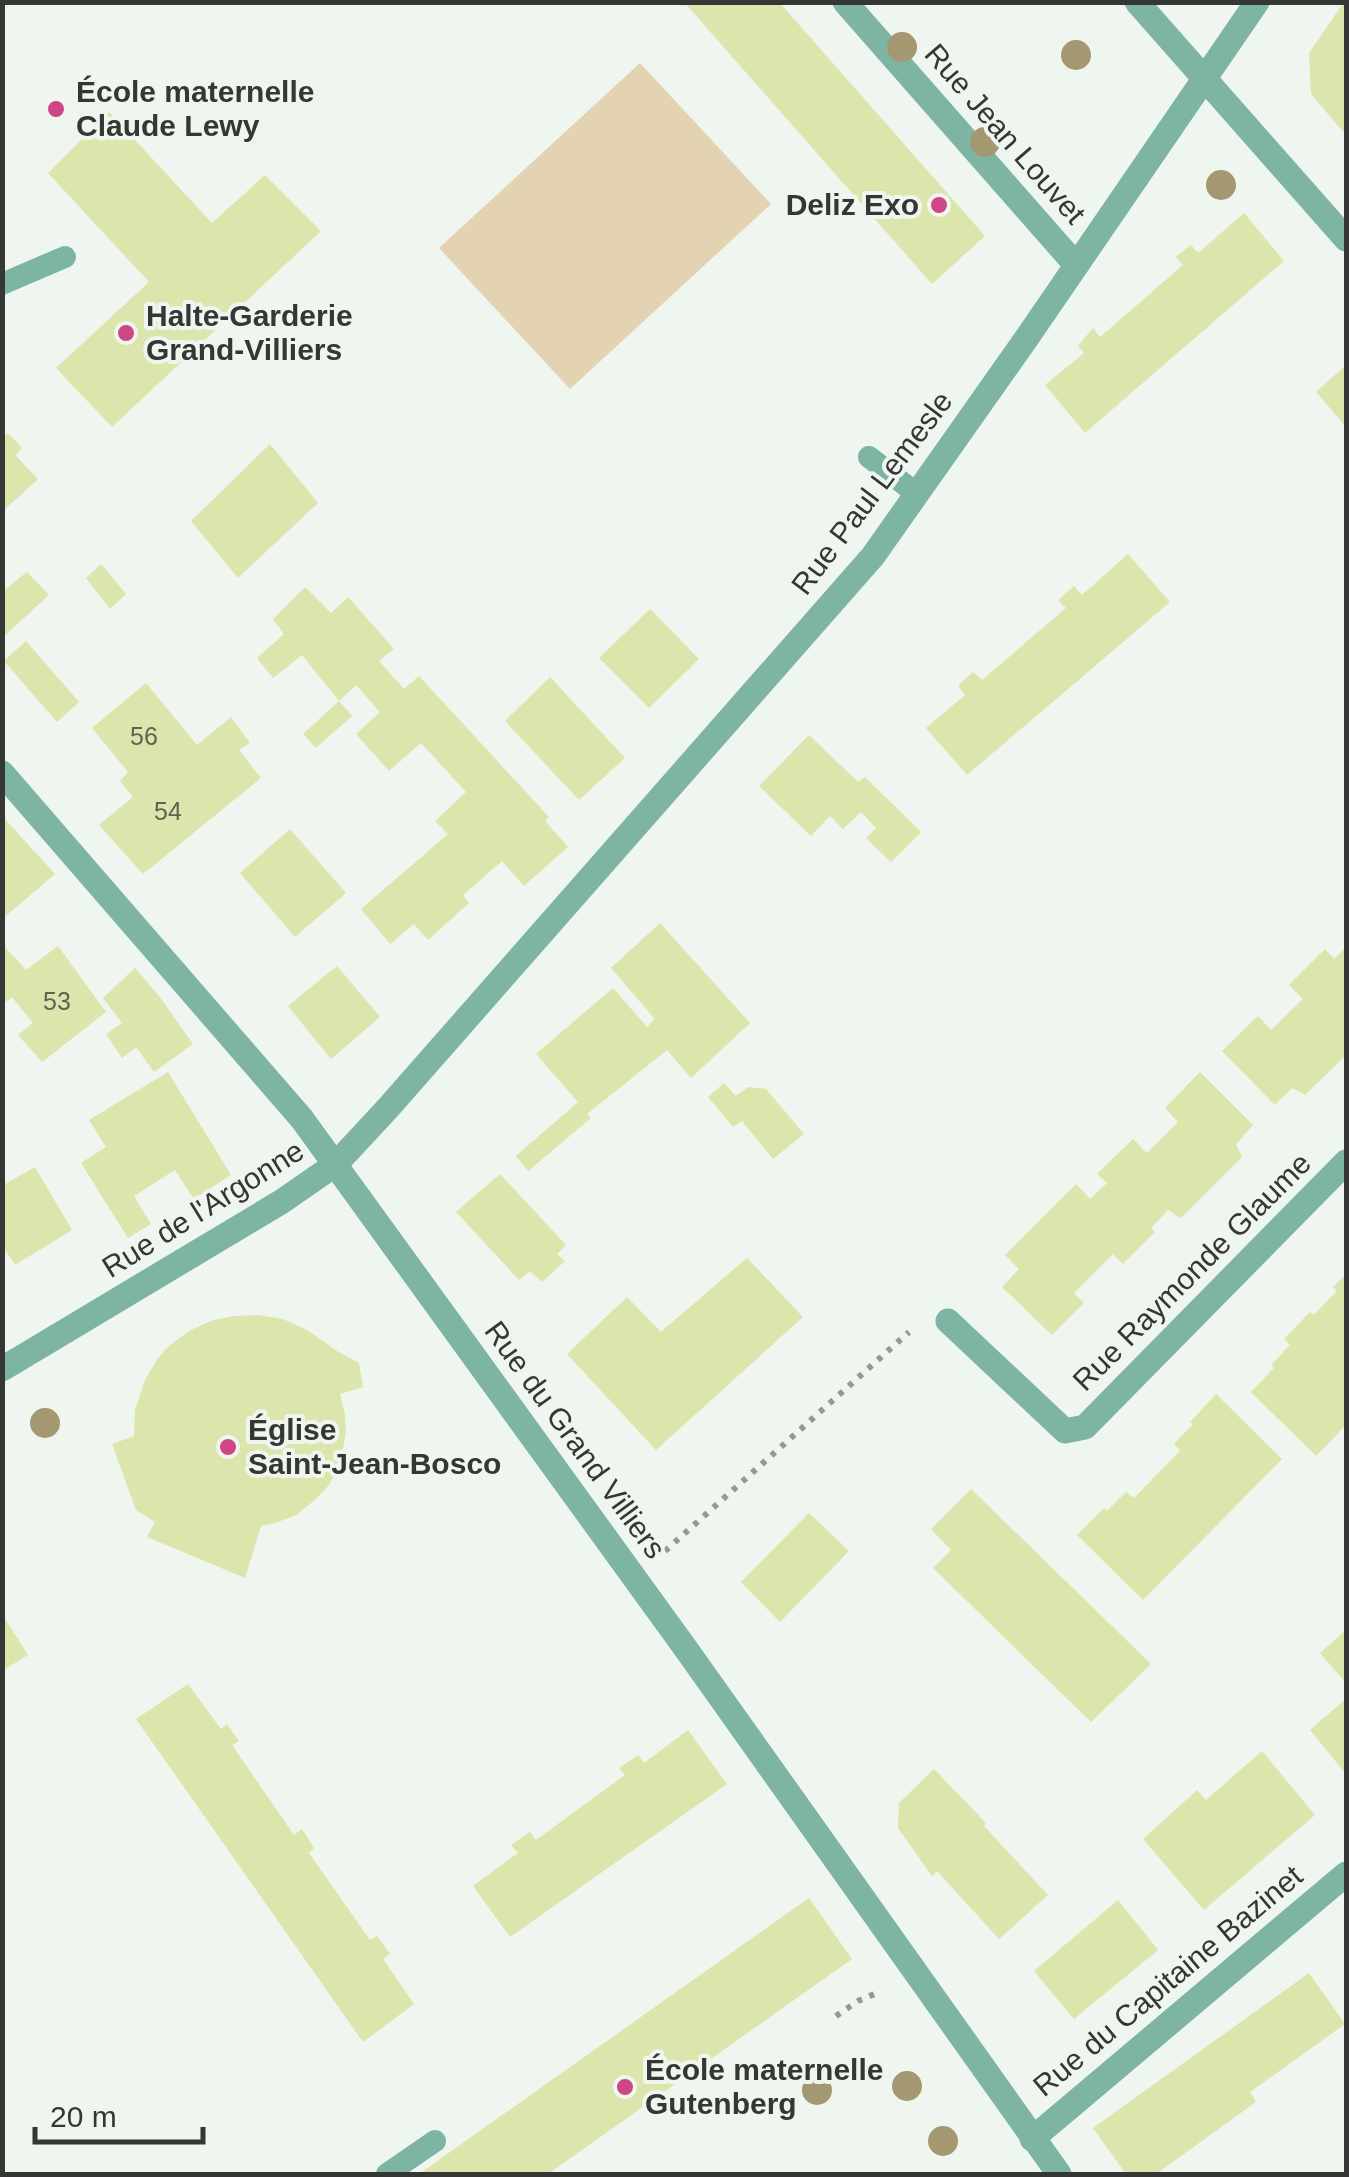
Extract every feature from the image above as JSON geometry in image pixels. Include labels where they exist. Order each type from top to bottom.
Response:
[{"type":"street","name":"Rue Jean Louvet","points":[[845,2],[1076,265]]},
{"type":"street","points":[[1137,2],[1346,240]]},
{"type":"street","name":"Rue Paul Lemesle","points":[[414,1077],[874,556],[1256,2]]},
{"type":"street","name":"Rue du Grand Villiers","points":[[2,772],[292,1107],[336,1164],[1059,2174]]},
{"type":"street","name":"Rue de l'Argonne","points":[[2,1369],[281,1202],[336,1164],[414,1077]]},
{"type":"street","name":"Rue Raymonde Glaume","points":[[948,1321],[1064,1431],[1085,1427],[1346,1162]]},
{"type":"street","name":"Rue du Capitaine Bazinet","points":[[1032,2139],[1346,1874]]},
{"type":"lane","points":[[2,284],[65,257]]},
{"type":"lane","points":[[869,457],[917,494]]},
{"type":"lane","points":[[387,2174],[435,2141]]},
{"type":"path","points":[[635,1578],[927,1316],[948,1321]]},
{"type":"path","points":[[836,2016],[858,2001],[894,1986]]},
{"type":"shaded area","points":[[640,63],[771,204],[570,389],[439,248]]},
{"type":"building","points":[[684,2],[779,2],[985,236],[932,284]]},
{"type":"building","points":[[1344,2],[1346,135],[1311,94],[1309,53]]},
{"type":"building","points":[[109,112],[212,223],[265,175],[321,231],[112,427],[56,368],[149,282],[48,173]]},
{"type":"building","points":[[1244,213],[1284,261],[1085,433],[1045,385],[1084,353],[1078,346],[1093,328],[1100,337],[1183,265],[1175,257],[1191,245],[1198,253]]},
{"type":"building","points":[[1346,365],[1346,427],[1316,392]]},
{"type":"building","points":[[8,433],[22,448],[15,455],[38,479],[2,512],[2,438]]},
{"type":"building","points":[[270,444],[318,503],[238,578],[191,521]]},
{"type":"building","points":[[1128,554],[1170,602],[967,775],[926,728],[965,695],[958,686],[973,672],[982,680],[1066,608],[1058,600],[1074,586],[1082,595]]},
{"type":"building","points":[[101,564],[126,594],[110,609],[86,578]]},
{"type":"building","points":[[27,572],[49,595],[2,638],[2,592]]},
{"type":"building","points":[[305,587],[331,613],[348,597],[394,649],[379,661],[404,689],[419,676],[549,817],[545,821],[568,847],[524,886],[502,861],[463,895],[469,903],[428,940],[414,924],[390,944],[361,909],[448,834],[435,821],[466,792],[421,743],[389,771],[356,734],[380,712],[356,685],[339,701],[302,655],[273,678],[257,658],[284,634],[273,619]]},
{"type":"building","points":[[650,609],[699,659],[649,708],[599,658]]},
{"type":"building","points":[[26,641],[79,702],[57,722],[4,661]]},
{"type":"building","points":[[550,677],[625,758],[579,800],[505,721]]},
{"type":"building","points":[[146,683],[197,745],[231,717],[250,743],[239,750],[261,778],[143,874],[99,825],[133,797],[120,781],[128,772],[92,728]]},
{"type":"building","points":[[339,701],[352,716],[316,748],[303,734]]},
{"type":"building","points":[[809,735],[858,782],[865,777],[921,832],[891,862],[866,838],[876,828],[861,812],[843,829],[830,816],[811,836],[759,786]]},
{"type":"building","points":[[2,816],[55,874],[2,919]]},
{"type":"building","points":[[290,829],[346,893],[295,937],[240,873]]},
{"type":"building","points":[[660,923],[750,1023],[691,1078],[667,1050],[587,1114],[591,1118],[528,1171],[516,1156],[578,1102],[536,1054],[613,988],[647,1027],[655,1019],[611,968]]},
{"type":"building","points":[[2,944],[26,970],[58,946],[106,1012],[42,1062],[18,1035],[33,1023],[12,997],[2,1005]]},
{"type":"building","points":[[1346,947],[1346,1055],[1305,1095],[1292,1088],[1275,1105],[1222,1051],[1258,1016],[1271,1030],[1303,999],[1289,985],[1325,949],[1334,959]]},
{"type":"building","points":[[337,966],[380,1017],[331,1059],[288,1006]]},
{"type":"building","points":[[135,968],[193,1044],[154,1072],[136,1047],[122,1058],[106,1034],[122,1023],[103,998]]},
{"type":"building","points":[[168,1072],[231,1175],[194,1199],[175,1170],[134,1196],[151,1224],[128,1238],[81,1163],[106,1147],[89,1120]]},
{"type":"building","points":[[1200,1072],[1253,1125],[1236,1144],[1242,1157],[1181,1218],[1168,1210],[1151,1228],[1155,1232],[1123,1264],[1113,1254],[1074,1293],[1084,1303],[1052,1335],[1002,1287],[1019,1269],[1005,1255],[1076,1184],[1090,1199],[1107,1183],[1097,1174],[1133,1139],[1147,1153],[1178,1122],[1165,1108]]},
{"type":"building","points":[[724,1083],[736,1096],[748,1087],[766,1089],[804,1134],[773,1159],[742,1121],[733,1127],[708,1097]]},
{"type":"building","points":[[35,1167],[72,1230],[15,1265],[2,1245],[2,1186]]},
{"type":"building","points":[[500,1174],[566,1245],[557,1254],[565,1261],[542,1282],[530,1271],[519,1280],[456,1212]]},
{"type":"building","points":[[747,1258],[803,1317],[656,1450],[567,1354],[627,1297],[661,1332]]},
{"type":"building","points":[[1346,1274],[1346,1425],[1316,1456],[1251,1392],[1290,1345],[1284,1339],[1337,1291],[1333,1287]]},
{"type":"building","name":"Église Saint-Jean-Bosco","points":[[259,1315],[283,1319],[307,1330],[359,1363],[363,1387],[340,1394],[346,1432],[340,1465],[329,1485],[296,1515],[261,1526],[245,1578],[147,1537],[155,1522],[136,1510],[112,1444],[134,1436],[135,1410],[145,1380],[169,1346],[213,1320]]},
{"type":"building","points":[[1216,1394],[1282,1459],[1143,1600],[1077,1535],[1126,1492],[1134,1498],[1180,1451],[1174,1444]]},
{"type":"building","points":[[971,1489],[1151,1664],[1091,1722],[933,1568],[951,1550],[931,1529]]},
{"type":"building","points":[[809,1513],[849,1551],[780,1622],[741,1582]]},
{"type":"building","points":[[2,1614],[28,1655],[2,1671]]},
{"type":"building","points":[[1346,1630],[1346,1683],[1320,1653]]},
{"type":"building","points":[[188,1684],[221,1729],[227,1724],[239,1741],[232,1745],[294,1835],[302,1829],[314,1848],[309,1853],[370,1940],[377,1936],[390,1954],[383,1959],[414,2004],[363,2042],[136,1719]]},
{"type":"building","points":[[1346,1699],[1346,1774],[1310,1730]]},
{"type":"building","points":[[688,1730],[727,1784],[510,1937],[473,1886],[518,1853],[511,1845],[530,1832],[536,1840],[625,1775],[619,1768],[638,1755],[644,1763]]},
{"type":"building","points":[[1262,1751],[1315,1815],[1204,1910],[1143,1839],[1197,1790],[1206,1800]]},
{"type":"building","points":[[934,1769],[1048,1895],[999,1939],[937,1871],[932,1876],[898,1828],[899,1803]]},
{"type":"building","points":[[809,1898],[852,1959],[548,2174],[419,2174]]},
{"type":"building","points":[[1118,1900],[1158,1950],[1074,2019],[1034,1971]]},
{"type":"building","points":[[1309,1973],[1345,2024],[1250,2092],[1256,2102],[1156,2174],[1126,2174],[1093,2128]]},
{"type":"place","name":"École maternelle Claude Lewy","points":[[56,109]]},
{"type":"place","name":"Deliz Exo","points":[[939,205]]},
{"type":"place","name":"Halte-Garderie Grand-Villiers","points":[[126,333]]},
{"type":"place","name":"Église Saint-Jean-Bosco","points":[[228,1447]]},
{"type":"place","name":"École maternelle Gutenberg","points":[[625,2087]]}]
